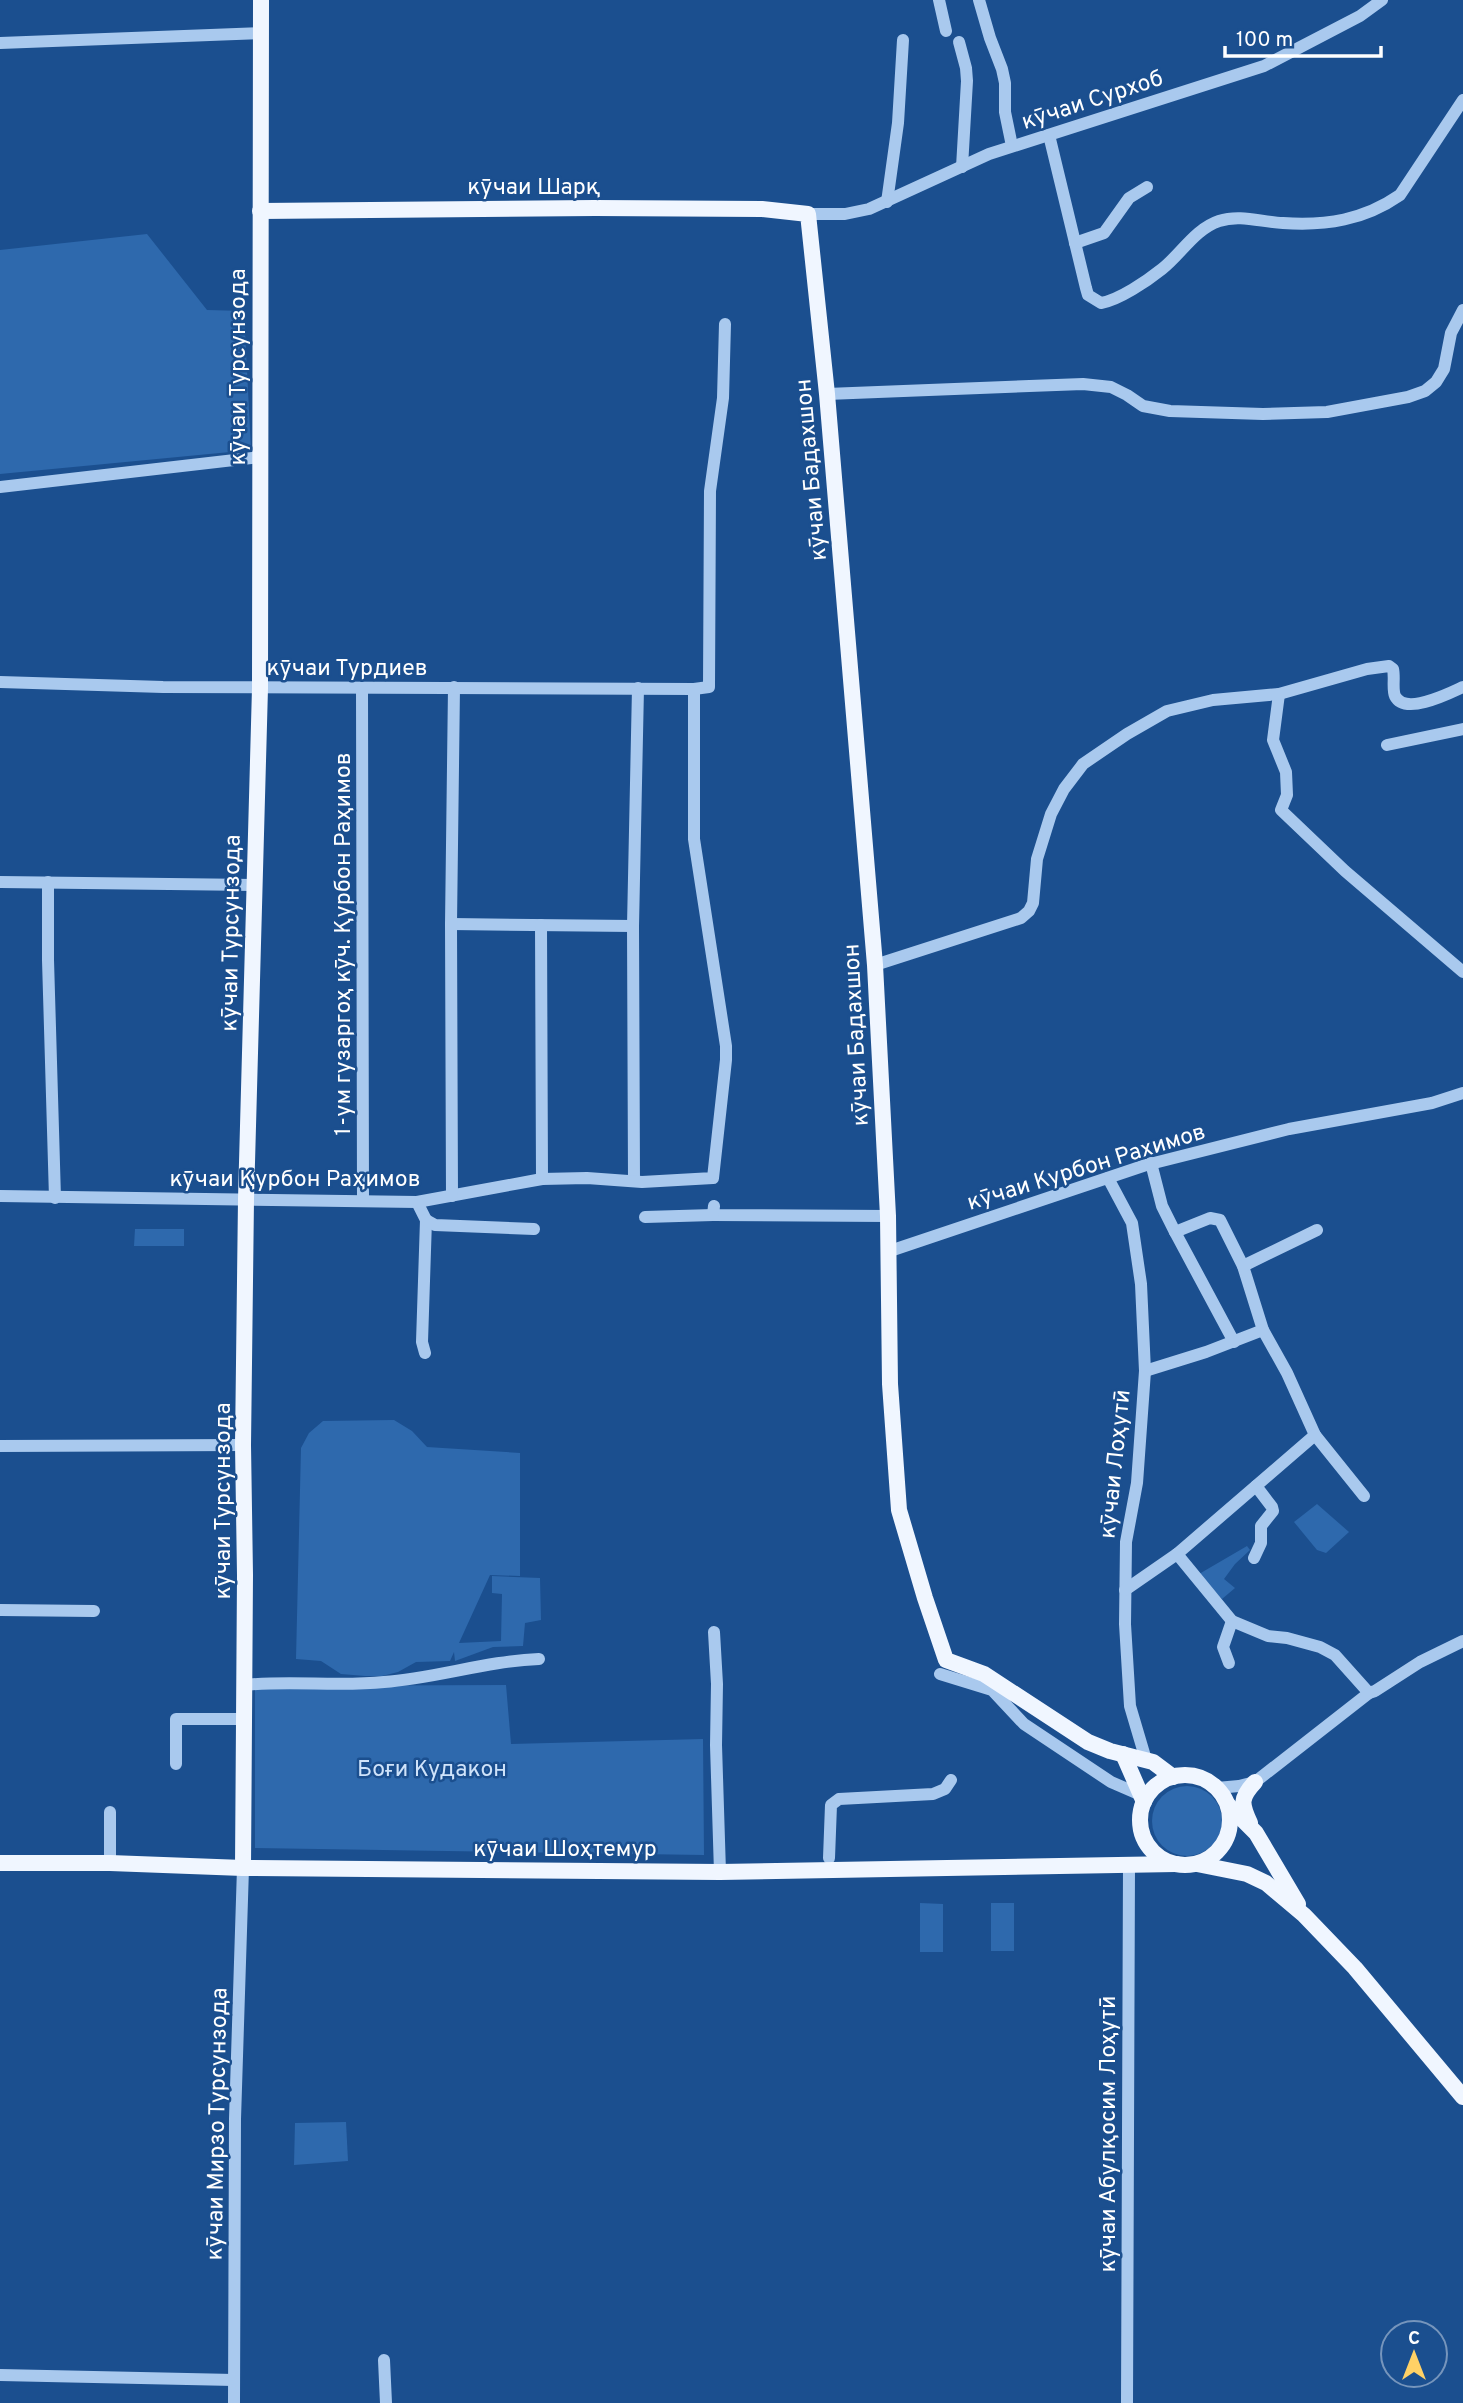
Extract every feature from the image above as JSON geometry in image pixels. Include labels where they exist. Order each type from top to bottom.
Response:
[{"type":"main road","name":"кӯчаи Турсунзода","points":[[243,1868],[246,1199],[260,688],[261,0]]},
{"type":"main road","name":"кӯчаи Шарқ","points":[[260,211],[594,208],[762,209],[808,214]]},
{"type":"main road","name":"кӯчаи Бадахшон","points":[[808,214],[827,394],[875,965],[888,1216],[890,1384],[899,1510],[946,1660],[984,1674],[1072,1733],[1116,1753],[1153,1762],[1172,1777]]},
{"type":"main road","points":[[1116,1753],[1143,1798]]},
{"type":"main road","points":[[1256,1833],[1228,1805],[1217,1788],[1196,1776],[1172,1777],[1155,1786],[1143,1798],[1141,1829],[1153,1852],[1163,1860],[1176,1864],[1197,1864],[1247,1874],[1266,1883],[1304,1915],[1354,1969],[1463,2097]]},
{"type":"main road","points":[[1255,1782],[1245,1792],[1244,1810],[1304,1915]]},
{"type":"main road","points":[[1197,1864],[1214,1855],[1225,1841],[1230,1823],[1228,1805]]},
{"type":"main road","points":[[1129,1865],[1141,1829]]},
{"type":"main road","name":"кӯчаи Шоҳтемур","points":[[0,1863],[720,1872],[1176,1864]]},
{"type":"street","points":[[939,0],[946,31]]},
{"type":"street","points":[[979,0],[1002,69],[1005,112],[1012,146]]},
{"type":"street","name":"кӯчаи Сурхоб","points":[[808,214],[845,214],[887,202],[1012,146],[1264,66],[1360,16],[1382,0]]},
{"type":"street","points":[[0,43],[260,33]]},
{"type":"street","points":[[887,202],[898,123],[903,40]]},
{"type":"street","points":[[959,42],[967,81],[962,167]]},
{"type":"street","points":[[1049,135],[1088,295],[1101,303],[1112,301],[1162,269],[1195,236],[1220,220],[1241,218],[1283,223],[1334,223],[1359,217],[1384,206],[1400,195],[1463,100]]},
{"type":"street","points":[[1075,243],[1104,233],[1129,198],[1147,187]]},
{"type":"street","points":[[827,394],[1083,384],[1111,387],[1152,410],[1263,414],[1327,412],[1408,397],[1425,391],[1436,382],[1444,369],[1451,333],[1463,310]]},
{"type":"street","points":[[694,689],[709,687],[710,491],[722,410],[725,324]]},
{"type":"street","points":[[0,487],[260,457]]},
{"type":"street","points":[[875,965],[1021,919],[1033,903],[1037,859],[1051,814],[1064,789],[1083,764],[1167,711],[1213,701],[1279,694],[1383,666],[1393,669],[1395,696],[1400,702],[1409,705],[1443,697],[1463,687]]},
{"type":"street","name":"кӯчаи Турдиев","points":[[0,682],[260,688],[694,689]]},
{"type":"street","points":[[452,1196],[454,687]]},
{"type":"street","name":"1-ум гузаргоҳ кӯч. Қурбон Раҳимов","points":[[362,688],[363,1201]]},
{"type":"street","points":[[634,1180],[633,926],[638,688]]},
{"type":"street","name":"кӯчаи Қурбон Раҳимов","points":[[0,1196],[417,1202],[542,1179],[655,1182],[713,1178],[726,1046],[694,839],[694,689]]},
{"type":"street","points":[[1279,694],[1273,740],[1286,772],[1287,795],[1281,810],[1345,871],[1463,972]]},
{"type":"street","points":[[1387,746],[1463,729]]},
{"type":"street","points":[[0,882],[254,886]]},
{"type":"street","points":[[48,882],[55,1198]]},
{"type":"street","points":[[451,924],[633,926]]},
{"type":"street","points":[[541,925],[542,1179]]},
{"type":"street","name":"кӯчаи Курбон Рахимов","points":[[887,1252],[1151,1163],[1289,1129],[1432,1103],[1463,1094]]},
{"type":"street","points":[[1151,1163],[1162,1206],[1234,1342]]},
{"type":"street","name":"кӯчаи Лоҳутӣ","points":[[1108,1178],[1132,1223],[1141,1284],[1145,1371],[1137,1483],[1126,1542],[1125,1623],[1130,1706],[1146,1760]]},
{"type":"street","points":[[417,1202],[426,1220],[422,1342],[425,1353]]},
{"type":"street","points":[[645,1217],[714,1211],[888,1216]]},
{"type":"street","points":[[1175,1232],[1210,1218],[1217,1218],[1243,1266],[1263,1330],[1287,1373],[1315,1435],[1364,1496]]},
{"type":"street","name":"кӯчаи Қурбон Раҳимов","points":[[426,1220],[435,1225],[534,1229]]},
{"type":"street","points":[[1243,1266],[1317,1230]]},
{"type":"street","points":[[1145,1371],[1263,1330]]},
{"type":"street","points":[[1125,1590],[1177,1554],[1315,1435]]},
{"type":"street","points":[[0,1446],[243,1446]]},
{"type":"street","points":[[1254,1558],[1261,1543],[1261,1526],[1273,1511],[1256,1486]]},
{"type":"street","points":[[1177,1554],[1232,1621],[1268,1636],[1320,1647],[1335,1655],[1369,1693]]},
{"type":"street","points":[[0,1610],[94,1611]]},
{"type":"street","points":[[1229,1663],[1223,1647],[1232,1621]]},
{"type":"street","points":[[714,1632],[720,1872]]},
{"type":"street","points":[[1217,1788],[1255,1782],[1369,1693],[1420,1662],[1463,1641]]},
{"type":"street","points":[[244,1685],[384,1682],[509,1660],[539,1659]]},
{"type":"street","points":[[940,1674],[992,1690],[1024,1724],[1111,1783],[1143,1798]]},
{"type":"street","points":[[176,1764],[176,1719],[244,1719]]},
{"type":"street","points":[[830,1858],[833,1802],[933,1794],[945,1789],[951,1780]]},
{"type":"street","points":[[110,1812],[110,1863]]},
{"type":"street","name":"кӯчаи Абулқосим Лоҳутӣ","points":[[1128,2403],[1129,1865]]},
{"type":"street","name":"кӯчаи Мирзо Турсунзода","points":[[234,2381],[235,2108],[243,1868]]},
{"type":"street","points":[[384,2360],[386,2403]]},
{"type":"street","points":[[0,2375],[125,2376],[234,2381],[234,2403]]},
{"type":"green space","points":[[147,234],[207,310],[244,311],[251,450],[0,474],[0,250]]},
{"type":"green space","points":[[135,1229],[184,1229],[184,1246],[134,1246]]},
{"type":"green space","points":[[394,1420],[412,1431],[427,1447],[520,1453],[520,1576],[490,1575],[459,1643],[501,1641],[502,1594],[492,1593],[492,1576],[540,1578],[541,1620],[525,1623],[523,1646],[493,1647],[455,1661],[454,1652],[450,1661],[416,1662],[398,1672],[382,1676],[341,1674],[321,1661],[296,1659],[301,1448],[309,1433],[323,1421]]},
{"type":"green space","points":[[1317,1504],[1349,1532],[1326,1553],[1317,1550],[1294,1522]]},
{"type":"green space","points":[[1247,1546],[1250,1550],[1224,1579],[1235,1588],[1222,1599],[1199,1574]]},
{"type":"green space","name":"Боғи Кудакон","points":[[506,1685],[511,1744],[703,1739],[704,1855],[255,1848],[255,1686]]},
{"type":"green space","points":[[1187,1786],[1212,1796],[1222,1821],[1212,1846],[1187,1856],[1162,1846],[1152,1821],[1162,1796]]},
{"type":"green space","points":[[920,1903],[943,1904],[943,1952],[920,1952]]},
{"type":"green space","points":[[991,1903],[1014,1903],[1014,1951],[991,1951]]},
{"type":"green space","points":[[346,2122],[348,2161],[294,2165],[295,2123]]}]
